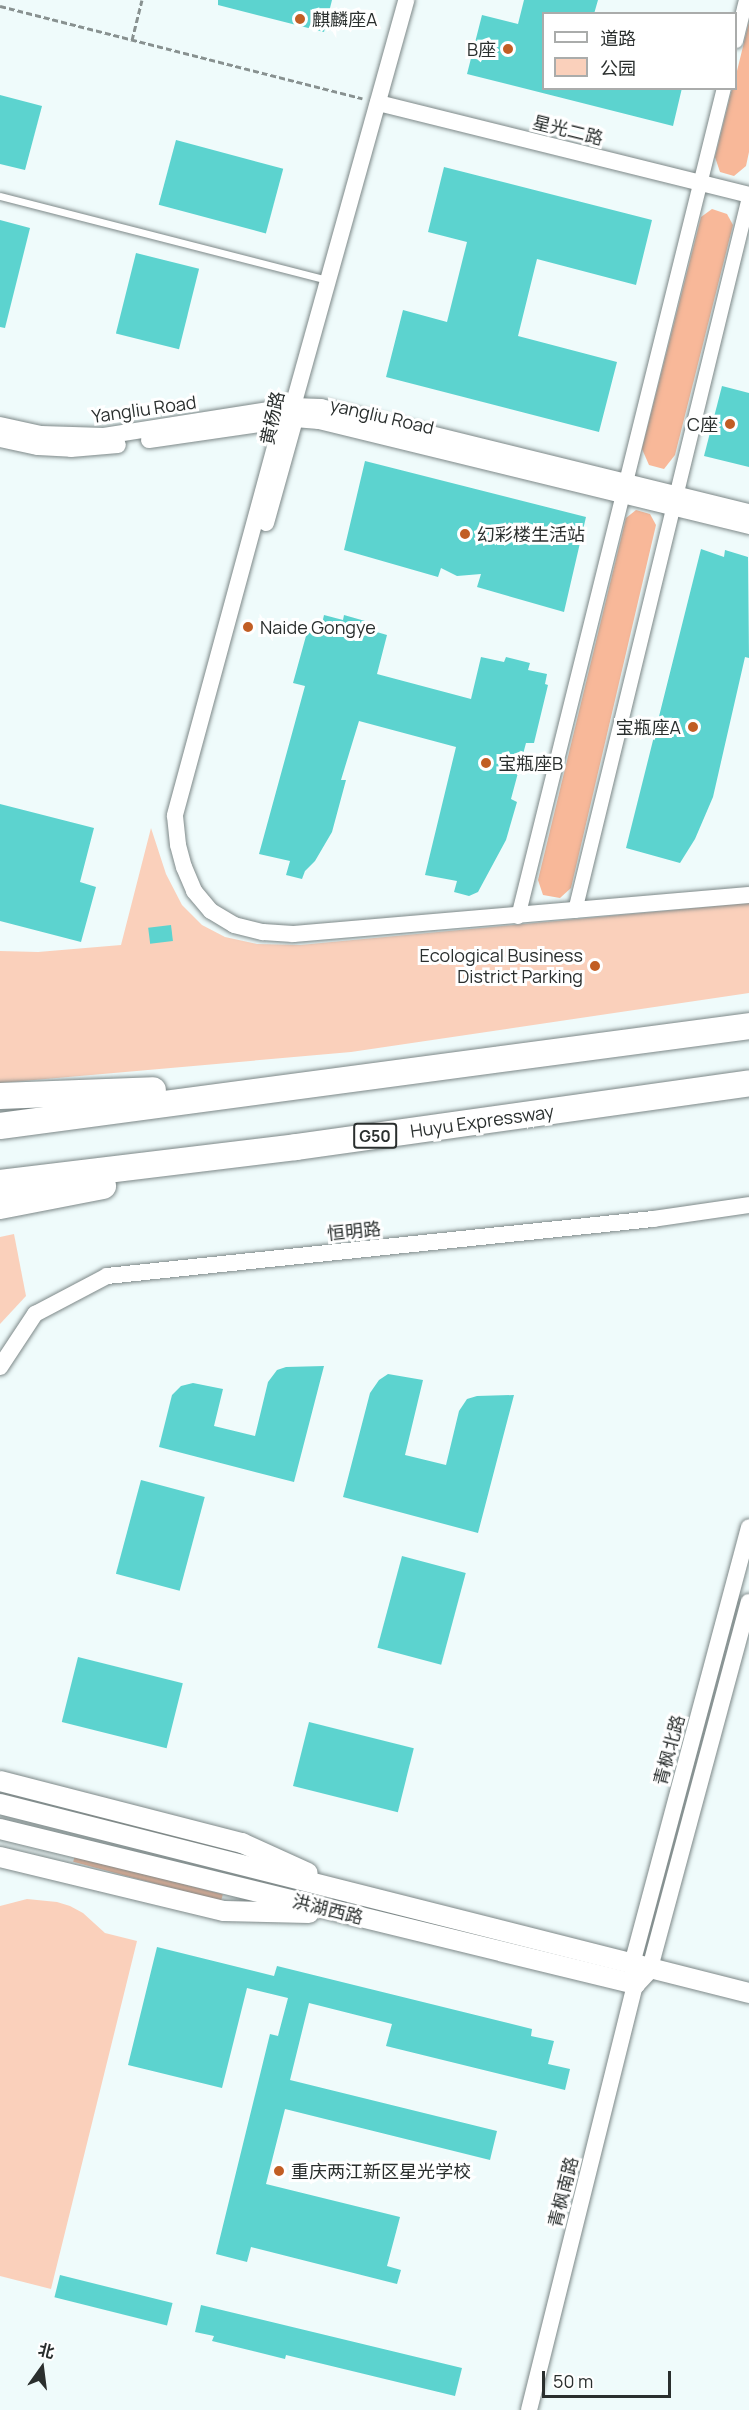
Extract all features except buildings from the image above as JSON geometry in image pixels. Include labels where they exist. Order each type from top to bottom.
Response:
[{"type":"highway","points":[[0,1126],[749,1026]]},
{"type":"highway","name":"Huyu Expressway","points":[[0,1183],[296,1147],[749,1083]]},
{"type":"highway","points":[[0,1096],[294,1085]]},
{"type":"highway","points":[[0,1206],[296,1147]]},
{"type":"main road","points":[[0,1781],[242,1843],[354,1894]]},
{"type":"main road","name":"洪湖西路","points":[[0,1804],[749,1993]]},
{"type":"main road","name":"洪湖西路","points":[[0,1829],[635,1984]]},
{"type":"main road","points":[[0,1857],[224,1911],[347,1914]]},
{"type":"main road","points":[[635,1984],[641,1966]]},
{"type":"street","name":"黄杨路","points":[[406,0],[290,415],[183,813],[178,845],[194,891],[211,911],[234,925],[263,932],[293,934],[518,917]]},
{"type":"street","points":[[737,34],[746,0]]},
{"type":"street","points":[[723,90],[518,917],[749,895]]},
{"type":"street","name":"星光二路","points":[[378,103],[749,196]]},
{"type":"street","points":[[575,911],[749,196]]},
{"type":"street","name":"yangliu Road","points":[[0,439],[38,447],[71,450],[104,447],[290,415],[343,411],[675,501],[749,526]]},
{"type":"street","name":"Yangliu Road","points":[[0,425],[41,434],[72,437],[105,436],[290,415]]},
{"type":"street","name":"yangliu Road","points":[[675,501],[749,512]]},
{"type":"street","name":"恒明路","points":[[0,1367],[35,1314],[107,1276],[654,1219],[749,1205]]},
{"type":"street","name":"青枫北路","points":[[641,1966],[749,1527]]},
{"type":"street","points":[[641,1966],[749,1602]]},
{"type":"street","name":"青枫南路","points":[[529,2410],[635,1984]]},
{"type":"lane","points":[[0,196],[328,280]]},
{"type":"path","points":[[132,40],[142,0]]},
{"type":"path","points":[[0,6],[378,103]]},
{"type":"green space","points":[[151,828],[166,874],[182,905],[202,925],[225,937],[257,944],[300,945],[749,903],[749,993],[351,1052],[0,1083],[0,951],[38,952],[121,945]]},
{"type":"green space","points":[[14,1234],[26,1296],[0,1324],[0,1237]]},
{"type":"green space","points":[[27,1899],[57,1902],[70,1906],[83,1913],[105,1933],[137,1941],[51,2289],[0,2276],[0,1906]]},
{"type":"shaded area","points":[[749,22],[749,152],[746,166],[734,176],[720,172],[715,157],[732,90],[737,90],[737,71]]},
{"type":"shaded area","points":[[712,209],[727,214],[733,225],[675,455],[664,469],[649,465],[642,449],[701,217]]},
{"type":"shaded area","points":[[636,510],[650,514],[656,525],[571,888],[560,898],[543,895],[538,880],[626,518]]},
{"type":"shaded area","points":[[86,1810],[234,1850],[232,1855],[84,1816]]},
{"type":"shaded area","points":[[75,1855],[223,1895],[221,1901],[73,1862]]},
{"type":"place","name":"麒麟座A","points":[[300,19]]},
{"type":"place","name":"B座","points":[[508,49]]},
{"type":"place","name":"C座","points":[[730,424]]},
{"type":"place","name":"幻彩楼生活站","points":[[465,534]]},
{"type":"place","name":"Naide Gongye","points":[[248,627]]},
{"type":"place","name":"宝瓶座A","points":[[693,727]]},
{"type":"place","name":"宝瓶座B","points":[[486,763]]},
{"type":"place","name":"Ecological Business District Parking","points":[[595,966]]},
{"type":"place","name":"重庆两江新区星光学校","points":[[279,2171]]}]
